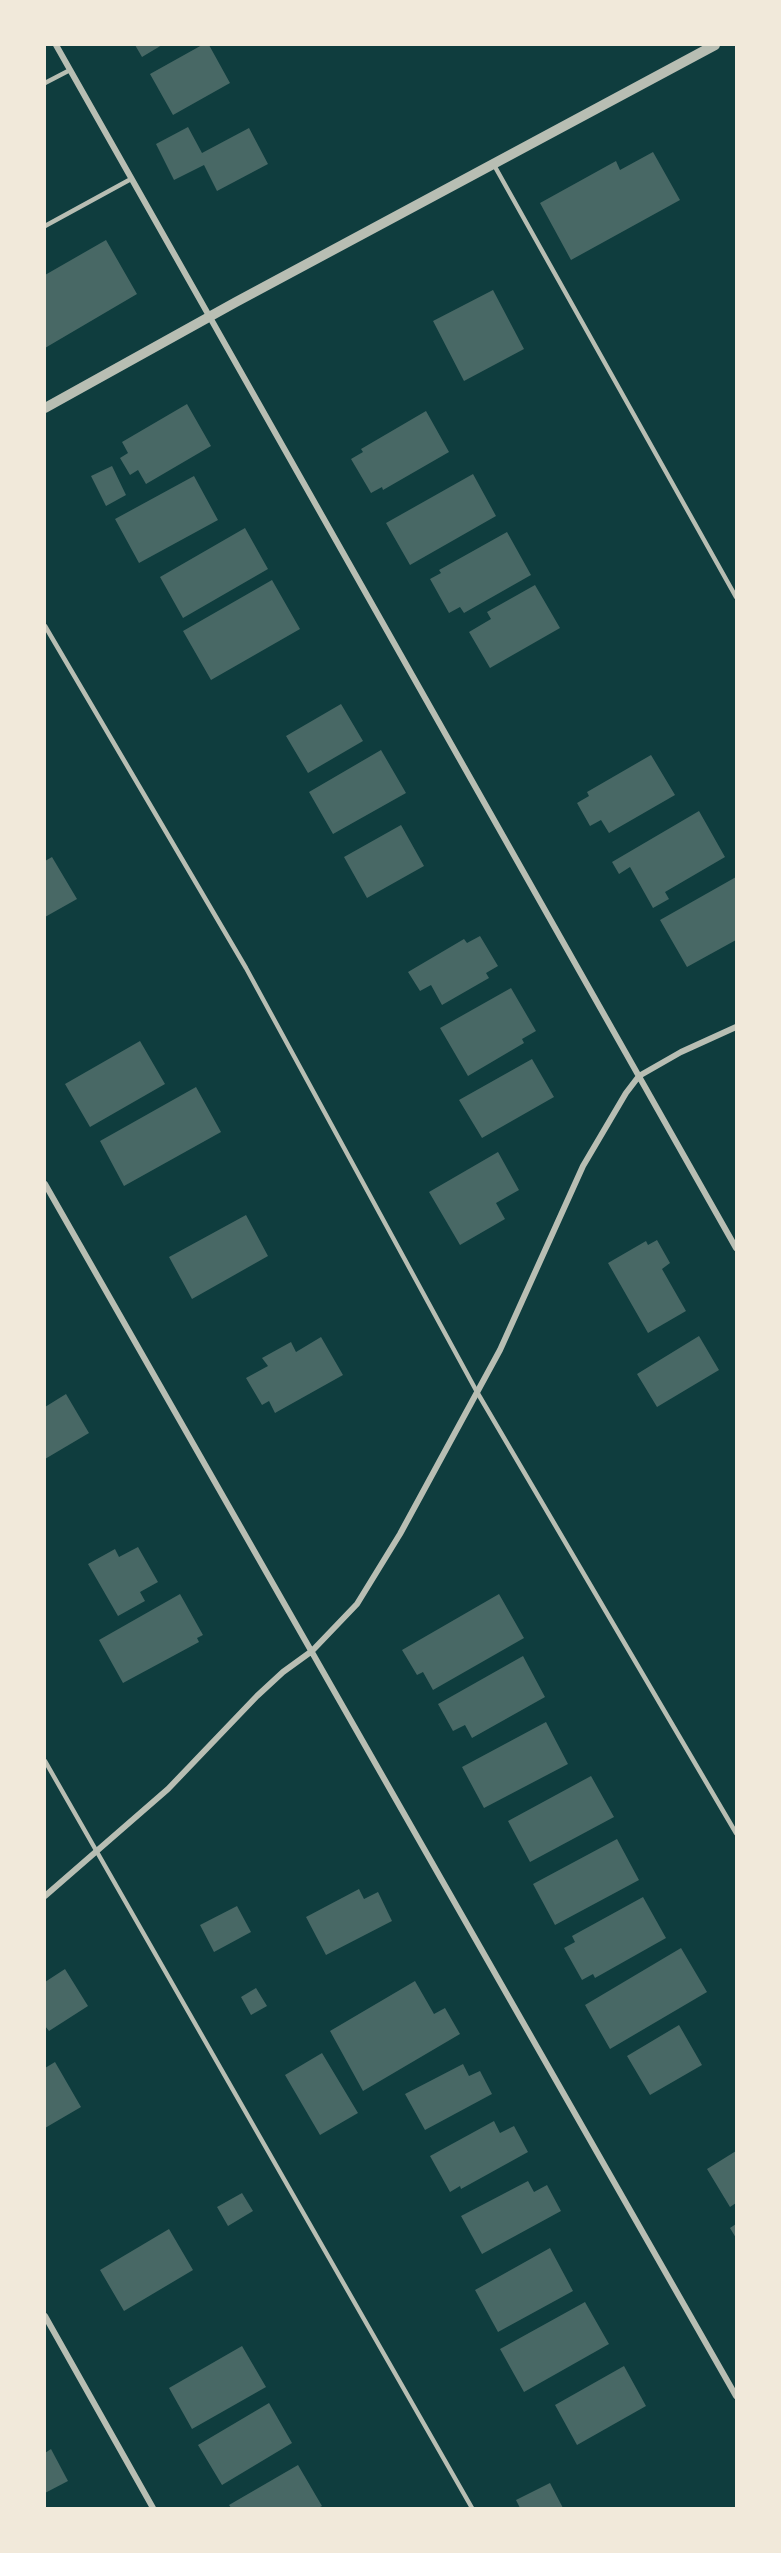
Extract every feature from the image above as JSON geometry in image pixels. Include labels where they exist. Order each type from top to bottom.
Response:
[{"type":"street","points":[[56,45],[736,1248]]},
{"type":"street","points":[[45,408],[209,316],[493,164],[700,48],[715,45]]},
{"type":"street","points":[[45,1896],[168,1789],[283,1672],[312,1651],[357,1604],[400,1533],[505,1340],[583,1166],[617,1107],[639,1076],[681,1052],[736,1027]]},
{"type":"street","points":[[45,1185],[736,2396]]},
{"type":"street","points":[[45,2316],[153,2508]]},
{"type":"lane","points":[[45,82],[70,70]]},
{"type":"lane","points":[[493,164],[736,597]]},
{"type":"lane","points":[[45,226],[131,179]]},
{"type":"lane","points":[[45,626],[246,968],[477,1392],[736,1833]]},
{"type":"lane","points":[[45,1761],[472,2508]]},
{"type":"building","points":[[135,45],[162,45],[142,57]]},
{"type":"building","points":[[202,45],[209,45],[230,83],[173,115],[150,74]]},
{"type":"building","points":[[188,127],[202,153],[249,128],[268,164],[217,191],[204,165],[174,180],[156,144]]},
{"type":"building","points":[[653,152],[680,200],[571,260],[540,203],[616,161],[620,170]]},
{"type":"building","points":[[106,240],[137,294],[45,348],[45,275]]},
{"type":"building","points":[[493,290],[524,349],[464,381],[433,321]]},
{"type":"building","points":[[187,404],[211,446],[146,484],[138,470],[130,475],[120,458],[128,453],[122,442]]},
{"type":"building","points":[[426,411],[449,452],[383,490],[382,487],[371,493],[351,459],[363,452],[361,449]]},
{"type":"building","points":[[112,466],[126,495],[106,506],[91,476]]},
{"type":"building","points":[[473,474],[496,516],[410,565],[386,523]]},
{"type":"building","points":[[194,476],[218,520],[139,563],[115,519]]},
{"type":"building","points":[[245,528],[268,569],[183,618],[160,577]]},
{"type":"building","points":[[507,532],[531,575],[464,613],[460,607],[449,613],[430,579],[441,573],[439,570]]},
{"type":"building","points":[[272,580],[300,629],[211,680],[183,631]]},
{"type":"building","points":[[535,585],[560,628],[490,668],[469,632],[491,619],[487,612]]},
{"type":"building","points":[[341,704],[363,741],[308,773],[286,736]]},
{"type":"building","points":[[381,750],[406,793],[333,834],[309,792]]},
{"type":"building","points":[[651,755],[675,795],[609,833],[601,820],[590,826],[577,803],[589,796],[587,792]]},
{"type":"building","points":[[699,811],[725,857],[665,892],[669,899],[653,908],[630,867],[619,874],[612,862]]},
{"type":"building","points":[[401,825],[424,866],[367,898],[344,857]]},
{"type":"building","points":[[52,857],[77,899],[45,917],[45,861]]},
{"type":"building","points":[[736,877],[736,940],[687,967],[660,920]]},
{"type":"building","points":[[480,936],[498,966],[486,973],[489,978],[442,1005],[431,985],[420,991],[408,972],[464,939],[467,943]]},
{"type":"building","points":[[511,988],[536,1031],[522,1039],[524,1043],[468,1076],[440,1028]]},
{"type":"building","points":[[140,1041],[165,1084],[90,1127],[65,1084]]},
{"type":"building","points":[[532,1059],[554,1097],[482,1138],[459,1100]]},
{"type":"building","points":[[196,1087],[221,1132],[124,1186],[100,1141]]},
{"type":"building","points":[[498,1152],[519,1190],[496,1203],[505,1219],[460,1245],[429,1192]]},
{"type":"building","points":[[246,1215],[268,1256],[192,1299],[169,1257]]},
{"type":"building","points":[[657,1240],[670,1263],[662,1269],[686,1311],[648,1333],[608,1263],[646,1241],[648,1245]]},
{"type":"building","points":[[699,1336],[719,1370],[657,1407],[637,1374]]},
{"type":"building","points":[[321,1337],[343,1375],[275,1413],[269,1401],[262,1405],[246,1378],[268,1366],[262,1358],[291,1342],[296,1352]]},
{"type":"building","points":[[66,1394],[89,1433],[45,1459],[45,1407]]},
{"type":"building","points":[[138,1547],[158,1582],[140,1592],[145,1601],[118,1616],[88,1564],[115,1549],[119,1557]]},
{"type":"building","points":[[180,1594],[203,1635],[197,1638],[199,1642],[123,1683],[99,1640]]},
{"type":"building","points":[[499,1594],[524,1638],[433,1690],[423,1672],[417,1675],[402,1650]]},
{"type":"building","points":[[523,1656],[545,1697],[472,1738],[465,1725],[453,1731],[438,1704]]},
{"type":"building","points":[[546,1722],[568,1764],[484,1808],[462,1767]]},
{"type":"building","points":[[591,1776],[614,1817],[530,1862],[508,1821]]},
{"type":"building","points":[[617,1839],[639,1880],[555,1925],[533,1884]]},
{"type":"building","points":[[359,1889],[364,1899],[378,1892],[392,1921],[326,1955],[306,1917]]},
{"type":"building","points":[[643,1897],[666,1938],[595,1978],[593,1974],[582,1980],[564,1948],[575,1942],[572,1936]]},
{"type":"building","points":[[237,1906],[251,1932],[214,1952],[200,1925]]},
{"type":"building","points":[[681,1948],[707,1992],[610,2049],[585,2005]]},
{"type":"building","points":[[65,1969],[88,2006],[49,2031],[45,2026],[45,1982]]},
{"type":"building","points":[[415,1981],[434,2014],[445,2008],[460,2034],[363,2091],[330,2031]]},
{"type":"building","points":[[256,1988],[267,2006],[251,2015],[241,1997]]},
{"type":"building","points":[[679,2025],[702,2065],[650,2095],[627,2056]]},
{"type":"building","points":[[322,2053],[358,2113],[320,2135],[285,2075]]},
{"type":"building","points":[[55,2062],[81,2107],[45,2128],[45,2068]]},
{"type":"building","points":[[463,2064],[469,2076],[480,2071],[492,2094],[425,2130],[405,2094]]},
{"type":"building","points":[[494,2121],[500,2133],[514,2126],[528,2152],[461,2189],[460,2186],[450,2192],[430,2156]]},
{"type":"building","points":[[736,2151],[736,2203],[730,2207],[707,2169]]},
{"type":"building","points":[[528,2181],[534,2192],[547,2185],[561,2211],[482,2254],[461,2216]]},
{"type":"building","points":[[242,2193],[253,2211],[228,2226],[217,2207]]},
{"type":"building","points":[[736,2224],[736,2238],[730,2228]]},
{"type":"building","points":[[169,2229],[193,2270],[124,2311],[100,2270]]},
{"type":"building","points":[[550,2248],[573,2291],[498,2332],[475,2290]]},
{"type":"building","points":[[585,2302],[609,2344],[524,2392],[500,2349]]},
{"type":"building","points":[[242,2346],[266,2387],[192,2429],[169,2388]]},
{"type":"building","points":[[624,2366],[646,2406],[577,2445],[555,2405]]},
{"type":"building","points":[[269,2403],[292,2443],[222,2485],[198,2445]]},
{"type":"building","points":[[51,2449],[68,2481],[45,2493],[45,2453]]},
{"type":"building","points":[[298,2465],[322,2506],[318,2508],[231,2508],[229,2505]]},
{"type":"building","points":[[550,2483],[563,2508],[520,2508],[516,2500]]}]
